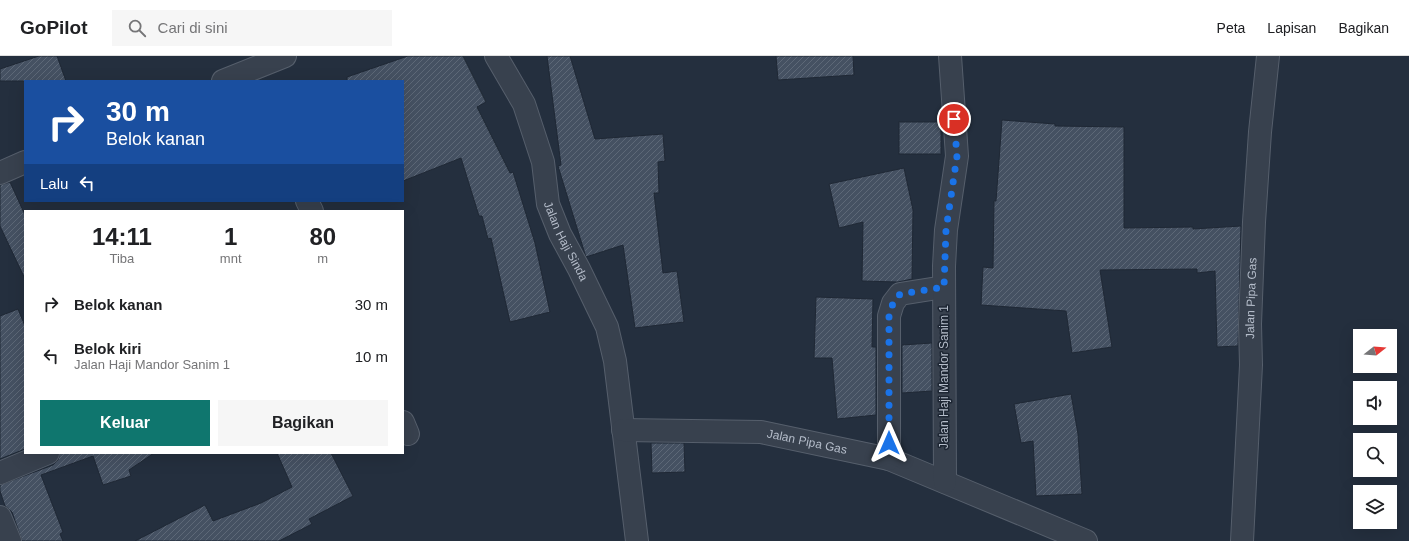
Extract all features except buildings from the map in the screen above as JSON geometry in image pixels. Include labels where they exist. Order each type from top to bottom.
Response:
[{"type":"street","points":[[229,80],[253,76],[285,56]]},
{"type":"street","name":"Jalan Haji Sinda","points":[[496,56],[524,104],[543,162],[548,204],[560,234],[579,269],[606,327],[615,361],[623,430]]},
{"type":"street","name":"Jalan Haji Mandor Sanim 1","points":[[945,482],[944,287],[946,230],[957,156],[950,56]]},
{"type":"street","name":"Jalan Pipa Gas","points":[[1242,541],[1251,365],[1250,324],[1254,222],[1260,132],[1268,56]]},
{"type":"street","points":[[0,172],[24,162]]},
{"type":"street","points":[[889,459],[889,316],[893,303],[900,294],[944,287]]},
{"type":"street","points":[[623,430],[637,541]]},
{"type":"street","name":"Jalan Pipa Gas","points":[[623,430],[761,432],[889,459],[1086,541]]},
{"type":"street","points":[[0,473],[46,454]]},
{"type":"street","points":[[0,517],[10,541]]},
{"type":"route","points":[[889,443],[889,316],[893,303],[900,294],[944,287],[946,230],[957,156],[954,119]]}]
